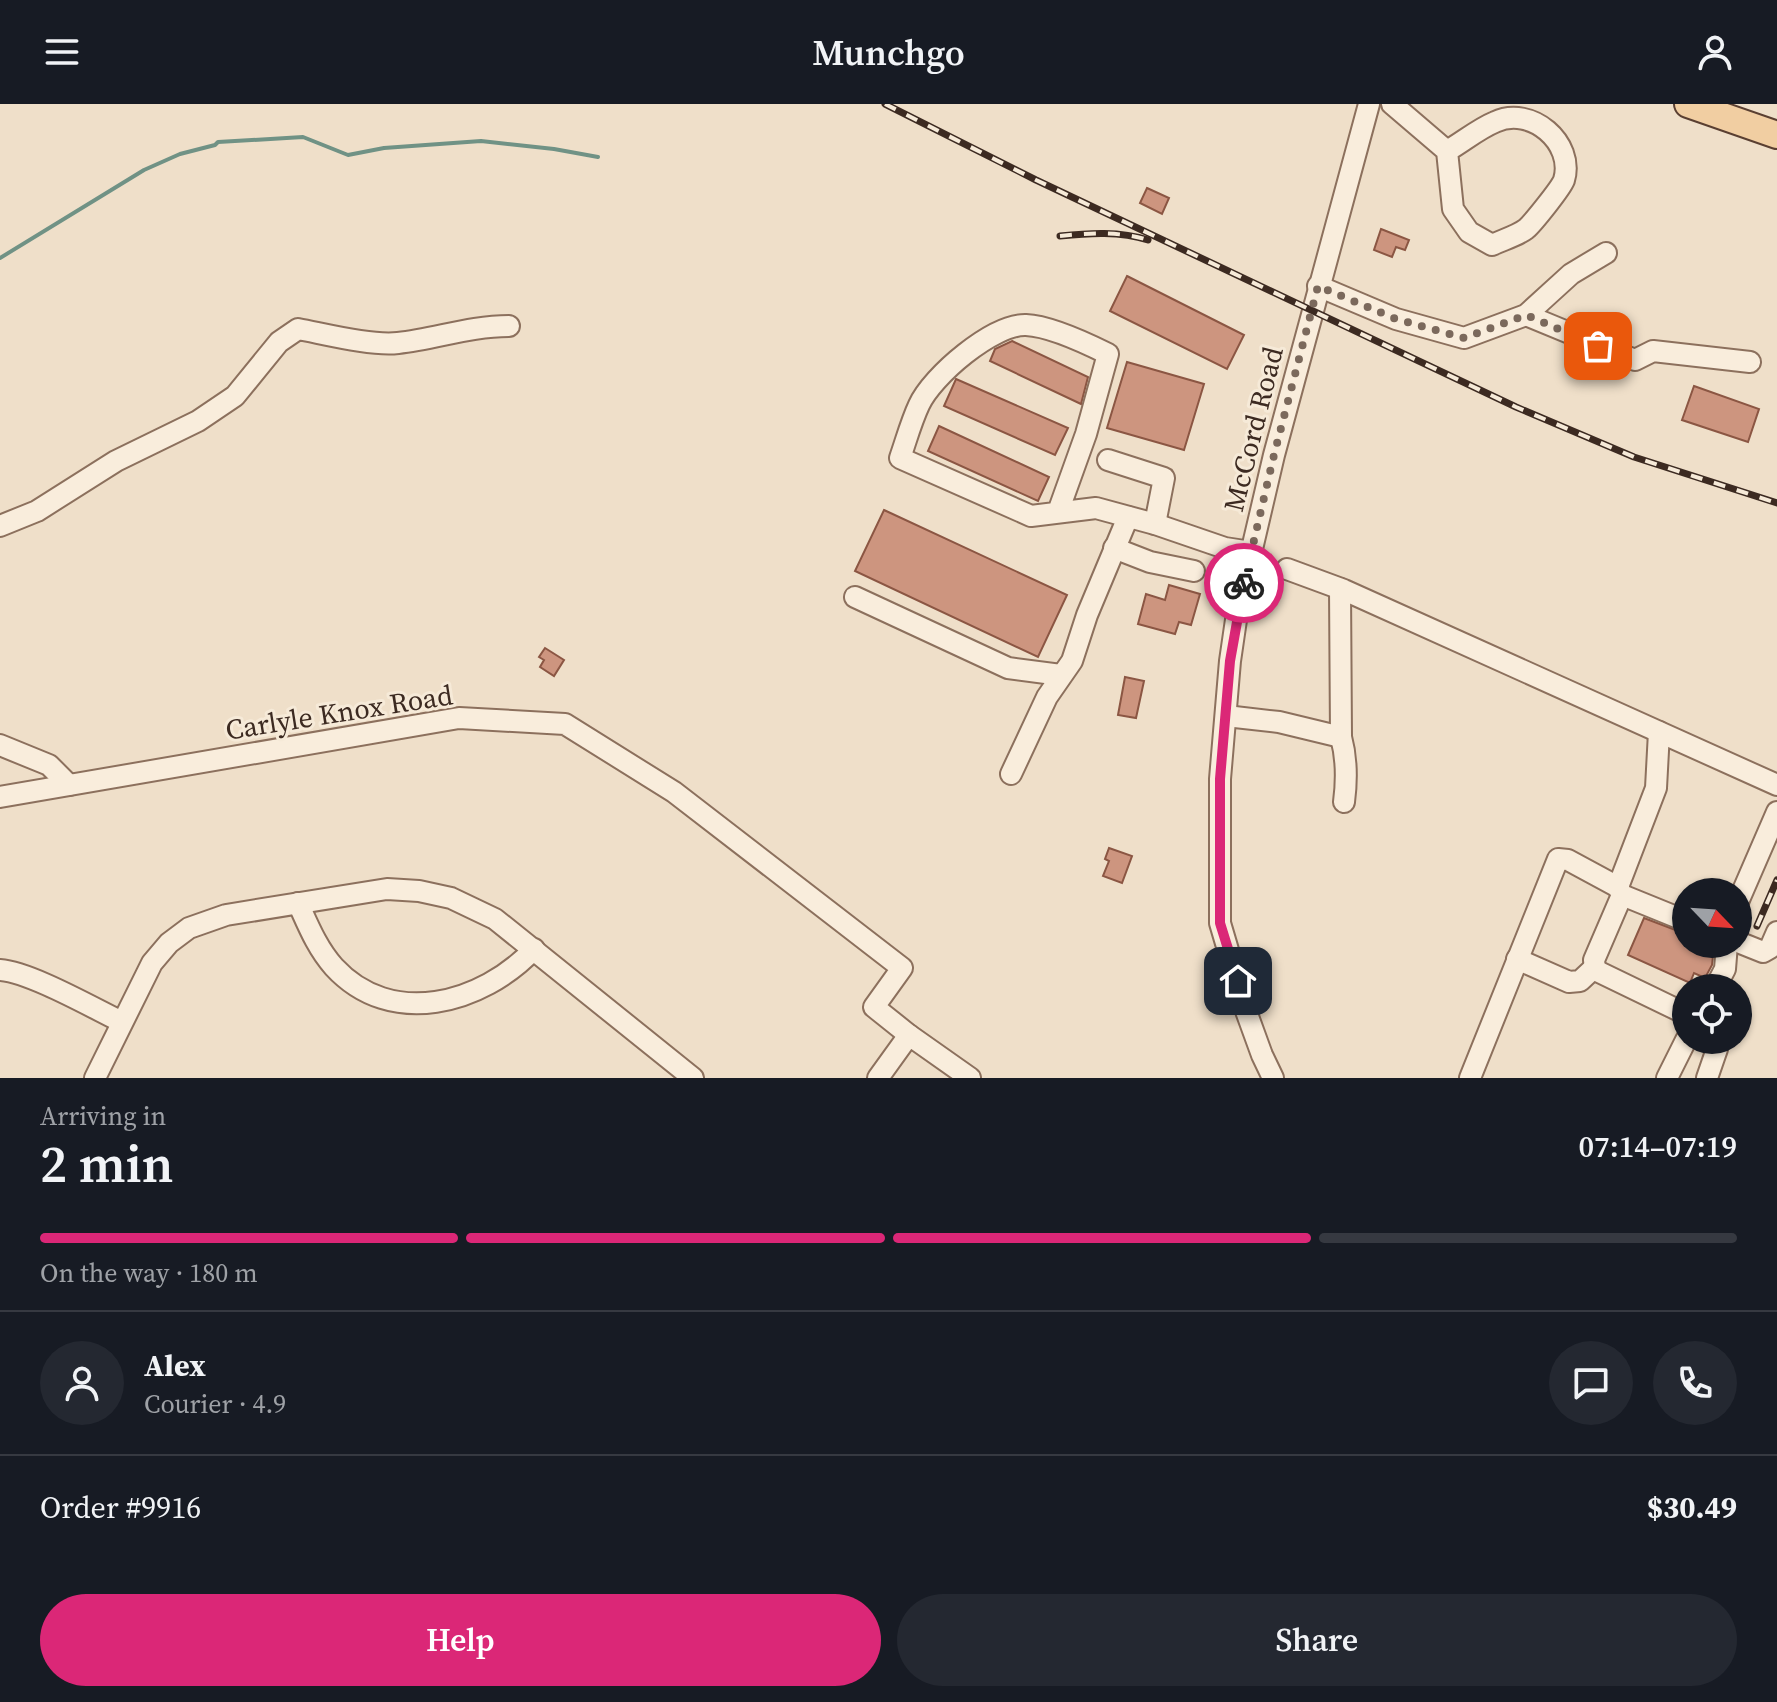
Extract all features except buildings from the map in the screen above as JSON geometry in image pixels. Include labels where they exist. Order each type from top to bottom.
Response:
[{"type":"main road","points":[[1688,104],[1777,135]]},
{"type":"street","name":"McCord Road","points":[[1273,1078],[1262,1055],[1220,923],[1220,779],[1226,716],[1237,613],[1251,552],[1318,286],[1369,104]]},
{"type":"street","points":[[1392,104],[1447,151],[1453,209],[1469,232],[1492,245],[1526,229],[1564,181],[1564,159],[1556,141],[1546,127],[1528,118],[1497,120],[1447,151]]},
{"type":"street","points":[[1318,286],[1396,319],[1464,338],[1526,315],[1571,274],[1606,253]]},
{"type":"street","points":[[1526,315],[1635,360],[1653,351],[1750,362]]},
{"type":"street","points":[[1058,512],[1086,434],[1108,354],[1080,339],[1026,325],[1005,328],[946,370],[920,402],[900,458],[1031,516],[1096,508],[1225,548],[1251,552]]},
{"type":"street","points":[[0,526],[37,511],[116,461],[198,421],[235,396],[279,342],[298,329],[396,344],[481,326],[509,326]]},
{"type":"street","points":[[1108,460],[1164,478],[1155,524]]},
{"type":"street","points":[[1011,774],[1047,697],[1072,661],[1128,517]]},
{"type":"street","points":[[1114,548],[1150,562],[1194,571]]},
{"type":"street","points":[[1287,569],[1340,589],[1777,785]]},
{"type":"street","points":[[1340,589],[1341,737],[1346,754],[1344,802]]},
{"type":"street","points":[[855,597],[1008,668],[1061,675]]},
{"type":"street","points":[[1226,716],[1279,722],[1341,737]]},
{"type":"street","name":"Carlyle Knox Road","points":[[0,797],[459,718],[565,724],[674,792],[902,968],[874,1007],[909,1035]]},
{"type":"street","points":[[1659,732],[1656,788],[1594,960],[1595,970],[1672,1007]]},
{"type":"street","points":[[0,745],[49,765],[69,785]]},
{"type":"street","points":[[1748,878],[1777,812]]},
{"type":"street","points":[[1470,1078],[1558,859],[1568,860],[1620,891],[1672,915]]},
{"type":"street","points":[[95,1078],[152,963],[179,935],[213,918],[387,889],[428,892],[481,911],[534,949],[693,1078]]},
{"type":"street","points":[[298,903],[318,947],[336,970],[371,994],[398,1002],[441,1002],[471,994],[511,970],[534,949]]},
{"type":"street","points":[[1752,948],[1763,952],[1770,948],[1777,932]]},
{"type":"street","points":[[1517,959],[1569,982],[1580,981],[1595,967]]},
{"type":"street","points":[[0,970],[9,970],[38,982],[122,1022]]},
{"type":"street","points":[[878,1078],[909,1035],[970,1078]]},
{"type":"street","points":[[1667,1078],[1679,1054]]},
{"type":"street","points":[[1707,1078],[1715,1054]]},
{"type":"street","name":"McCord Road","points":[[1258,1078],[1262,1055]]},
{"type":"waterway","points":[[0,258],[144,170],[218,142],[303,137],[348,155],[384,148],[481,141],[598,157]]},
{"type":"railway","points":[[885,104],[1036,180],[1516,407],[1634,457],[1777,503]]},
{"type":"railway","points":[[1060,236],[1115,234],[1148,240]]},
{"type":"railway","points":[[1757,926],[1777,880]]},
{"type":"way so far","points":[[1244,583],[1318,286],[1396,319],[1464,338],[1526,315],[1598,346]]},
{"type":"route","points":[[1238,981],[1220,923],[1220,779],[1230,661],[1244,583]]}]
